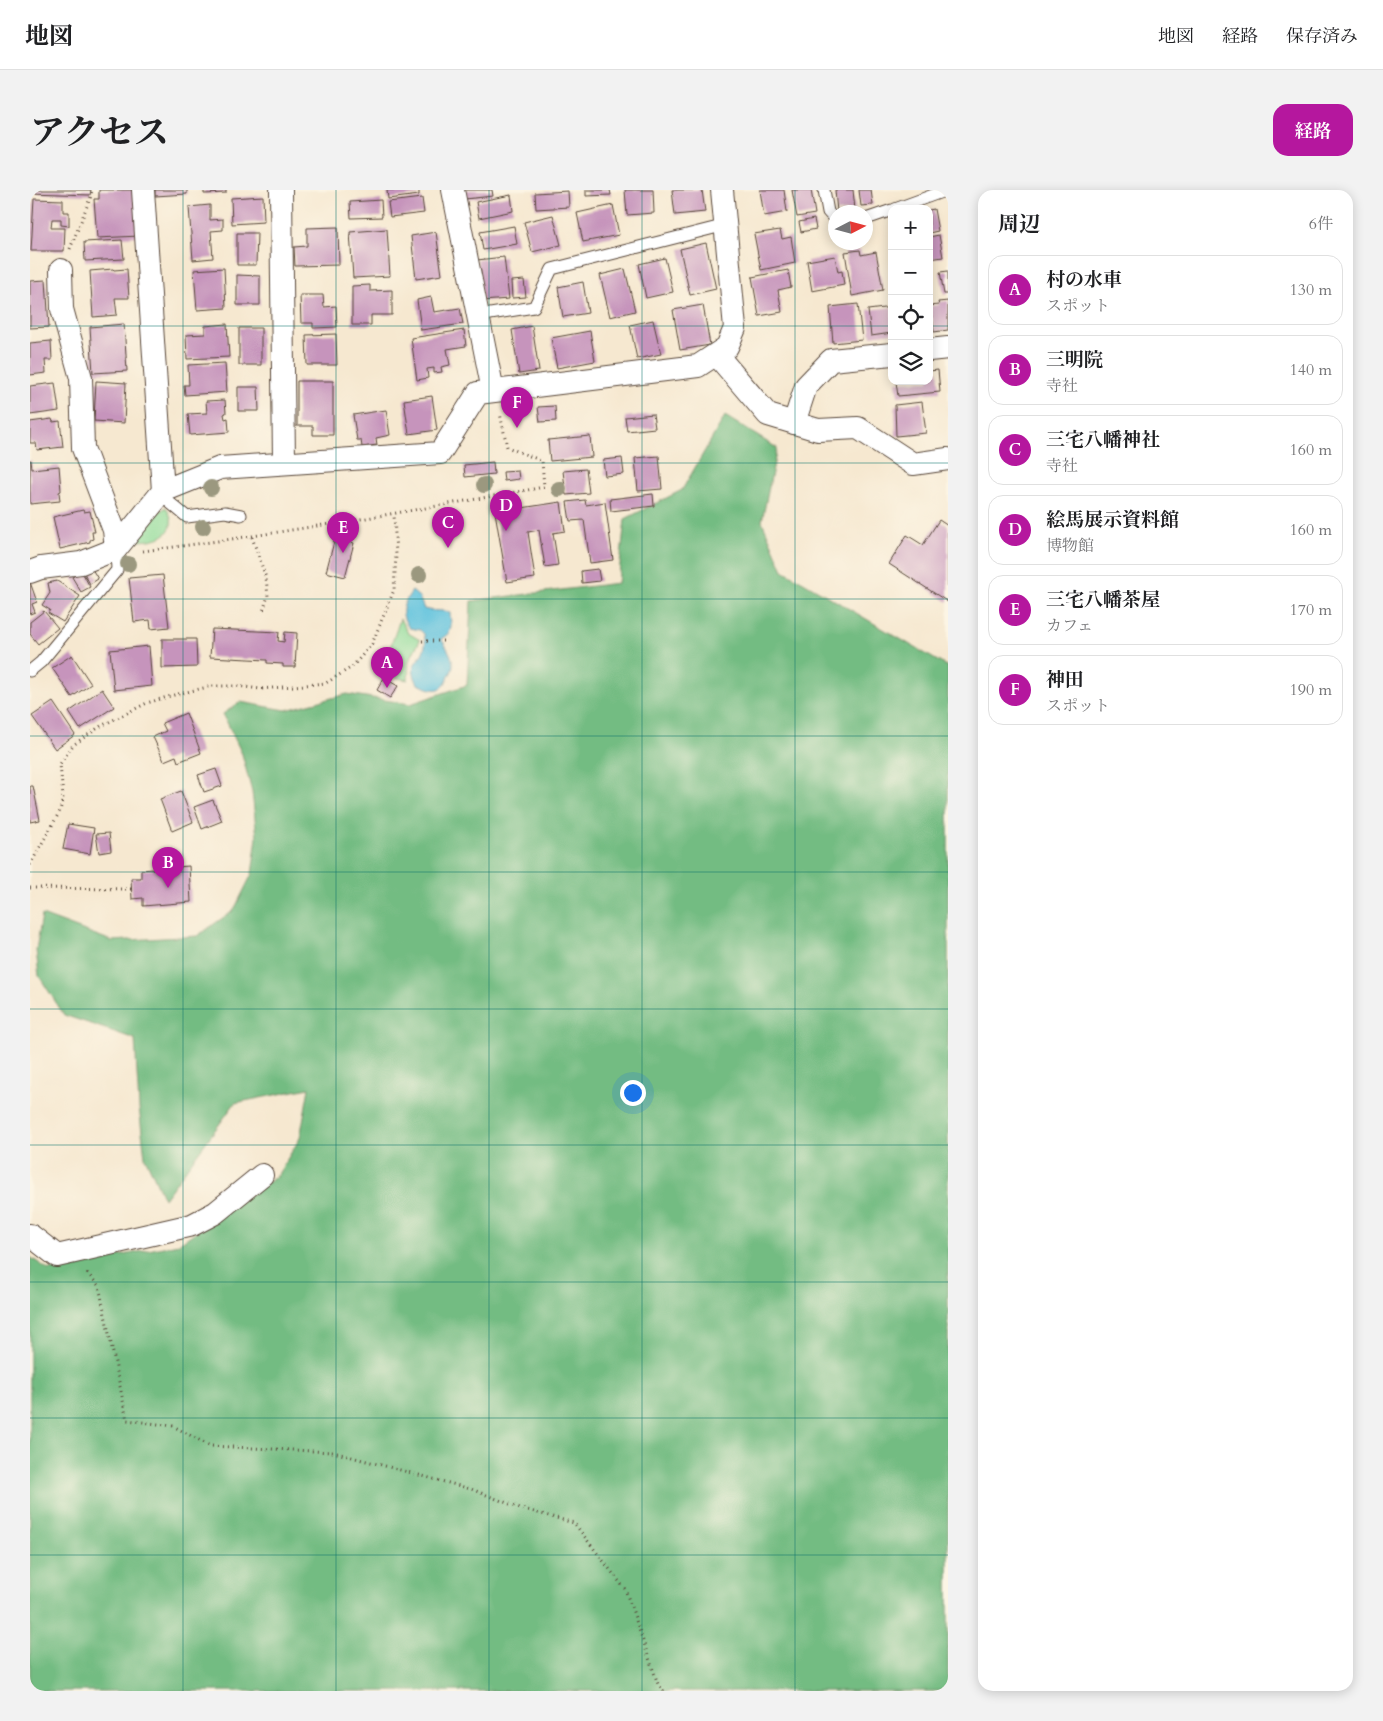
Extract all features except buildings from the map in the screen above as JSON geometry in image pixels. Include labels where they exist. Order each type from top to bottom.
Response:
[{"type":"street","points":[[143,190],[163,491]]},
{"type":"street","points":[[280,190],[284,462]]},
{"type":"street","points":[[453,190],[496,400]]},
{"type":"street","points":[[30,572],[41,568],[81,563],[125,550],[163,491],[220,468],[284,462],[440,453],[478,393],[496,400],[698,366],[727,347],[735,328],[722,190]]},
{"type":"street","points":[[62,270],[62,308],[81,378],[83,448],[114,530],[125,550]]},
{"type":"street","points":[[933,350],[948,348]]},
{"type":"street","points":[[716,354],[768,415],[818,430],[858,428],[912,464],[948,459]]},
{"type":"street","points":[[794,423],[806,386],[831,360],[888,354]]},
{"type":"street","points":[[30,1235],[57,1256],[192,1225],[215,1213],[262,1175]]},
{"type":"lane","points":[[824,190],[828,212]]},
{"type":"lane","points":[[904,205],[947,190]]},
{"type":"lane","points":[[873,216],[888,211]]},
{"type":"lane","points":[[478,316],[534,307],[552,269],[726,225]]},
{"type":"lane","points":[[163,491],[169,502],[187,517],[226,512],[241,515]]},
{"type":"lane","points":[[30,671],[41,662],[117,570],[125,550]]},
{"type":"path","points":[[62,270],[92,190]]},
{"type":"path","points":[[125,550],[252,537],[544,487],[542,461],[507,447],[496,400]]},
{"type":"path","points":[[30,865],[60,811],[63,797],[60,764],[73,745],[100,726],[147,703],[212,686],[261,689],[326,683],[352,667],[372,644],[394,590],[396,555],[394,514]]},
{"type":"path","points":[[252,537],[266,578],[268,596],[263,611]]},
{"type":"path","points":[[422,641],[446,641]]},
{"type":"path","points":[[30,888],[131,890]]},
{"type":"path","points":[[67,1254],[99,1286],[127,1420],[173,1426],[210,1446],[333,1452],[471,1489],[520,1508],[574,1523],[625,1590],[658,1684],[664,1691]]},
{"type":"green space","points":[[725,416],[777,448],[762,521],[783,570],[948,667],[948,1691],[30,1691],[30,1257],[49,1270],[178,1244],[277,1176],[300,1138],[309,1088],[235,1103],[164,1199],[145,1157],[139,1108],[135,1039],[64,1015],[39,976],[36,950],[42,915],[112,941],[197,936],[234,910],[252,874],[257,837],[252,792],[242,754],[223,714],[240,702],[286,710],[347,694],[410,704],[467,685],[471,601],[618,583],[625,519],[682,490]]},
{"type":"green space","points":[[166,507],[171,518],[171,525],[165,535],[153,539],[135,541],[158,513]]},
{"type":"green space","points":[[400,619],[408,633],[420,640],[409,661],[408,680],[381,675]]},
{"type":"water","points":[[412,591],[419,597],[424,609],[450,613],[450,631],[441,639],[450,654],[453,666],[447,682],[440,688],[432,689],[418,684],[413,671],[423,652],[425,642],[424,634],[420,630],[409,628],[404,618],[404,605]]},
{"type":"place","name":"神田","points":[[517,428]]},
{"type":"place","name":"絵馬展示資料館","points":[[506,531]]},
{"type":"place","name":"三宅八幡神社","points":[[448,548]]},
{"type":"place","name":"三宅八幡茶屋","points":[[343,553]]},
{"type":"place","name":"村の水車","points":[[387,688]]},
{"type":"place","name":"三明院","points":[[168,888]]}]
